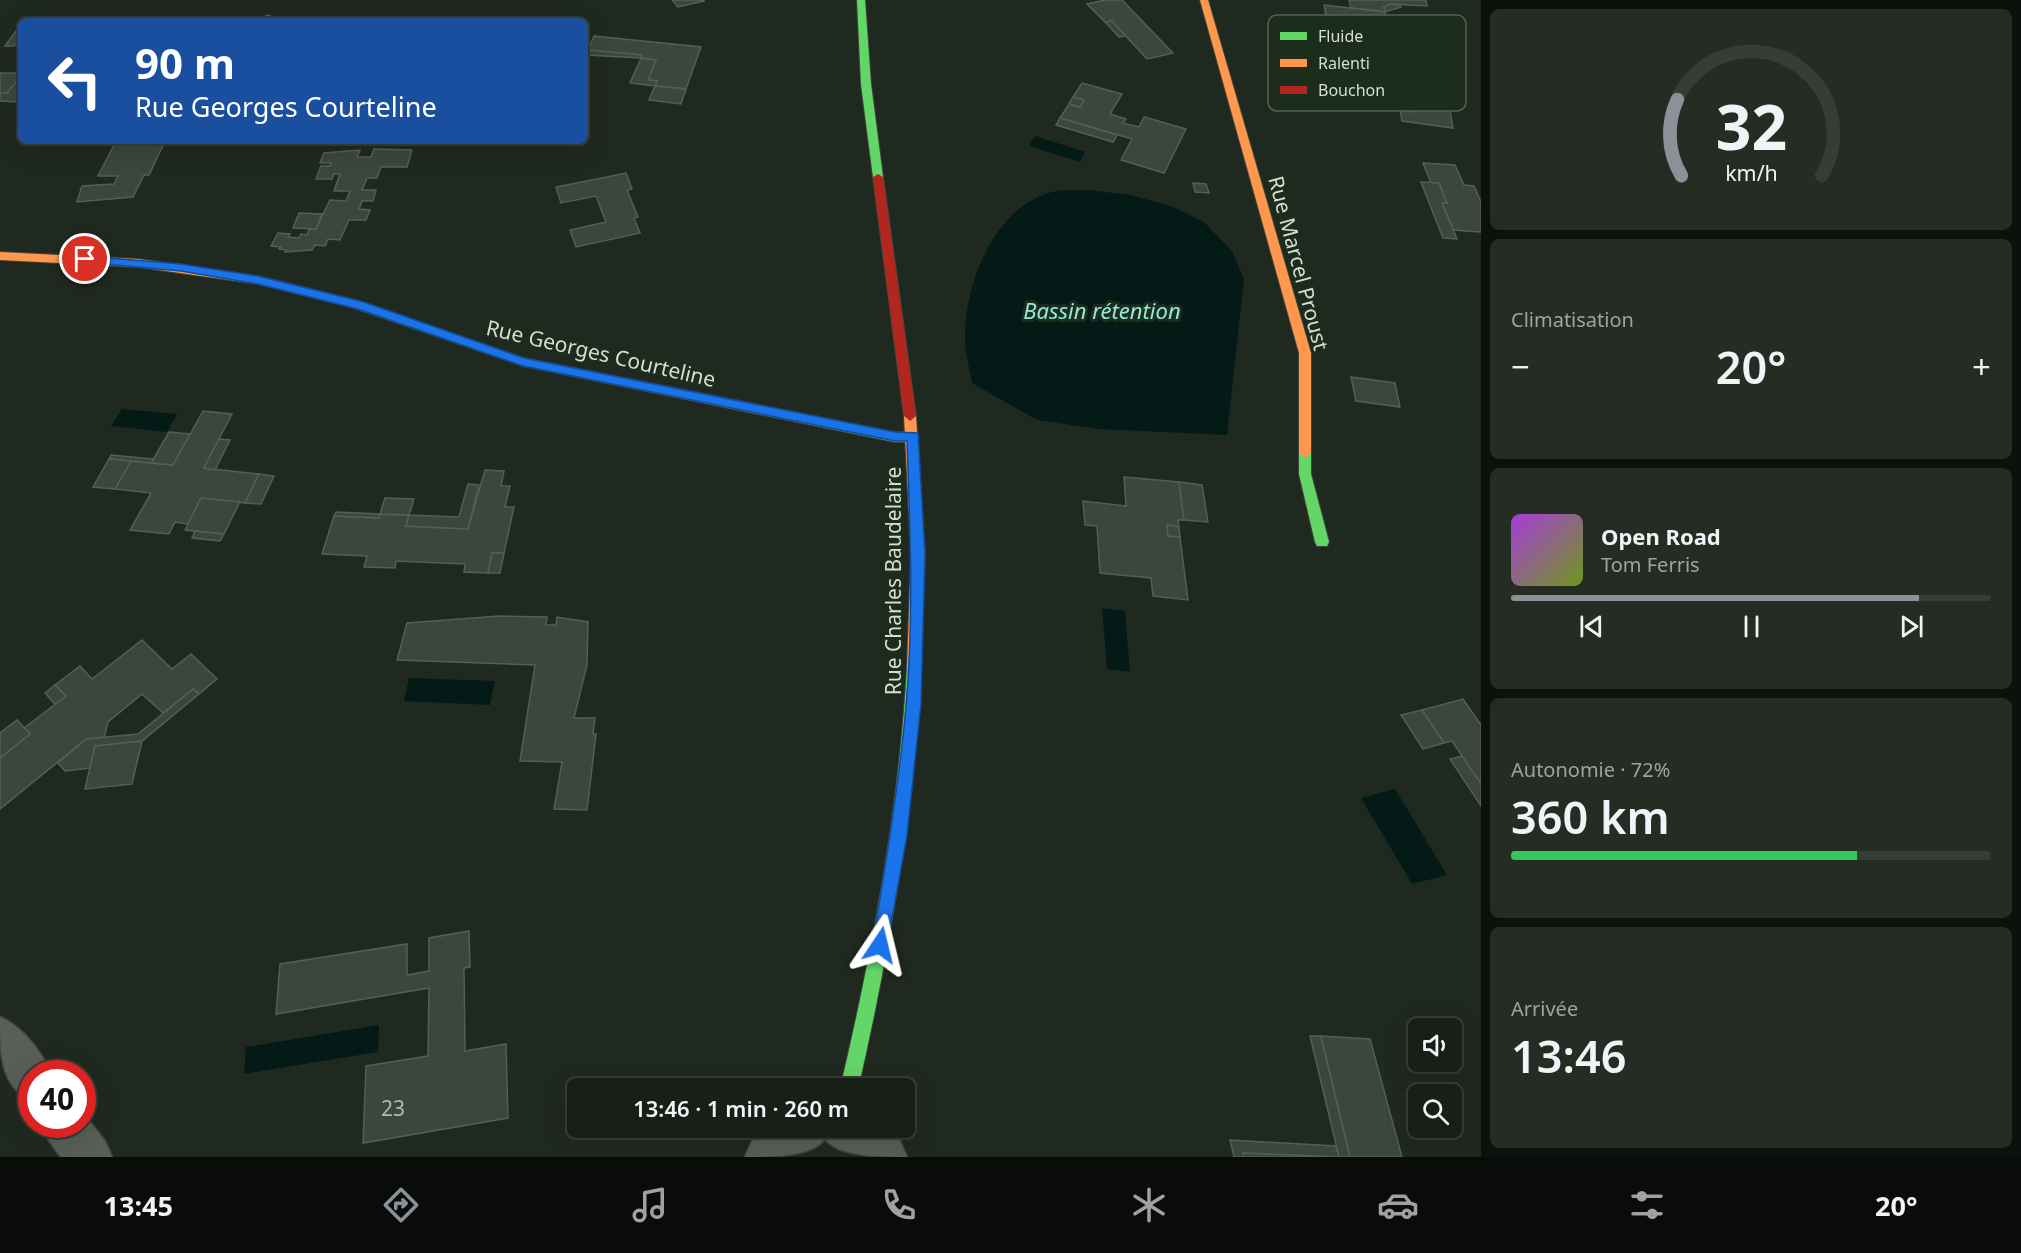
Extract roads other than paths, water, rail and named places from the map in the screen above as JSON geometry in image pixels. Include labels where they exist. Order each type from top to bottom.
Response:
[{"type":"street","name":"Rue Charles Baudelaire","points":[[852,1078],[873,988],[900,836],[914,704],[918,554],[913,437],[866,84],[861,0]]},
{"type":"street","name":"Rue Marcel Proust","points":[[1204,0],[1305,353],[1305,474],[1322,542]]},
{"type":"street","name":"Rue Georges Courteline","points":[[0,256],[138,263],[258,280],[360,305],[523,362],[895,436],[913,437]]},
{"type":"street","points":[[0,1038],[18,1062]]},
{"type":"street","points":[[75,1138],[89,1157]]},
{"type":"street","points":[[768,1157],[786,1138]]},
{"type":"street","points":[[864,1138],[884,1157]]},
{"type":"water","points":[[1035,136],[1085,152],[1080,162],[1029,146]]},
{"type":"water","name":"Bassin rétention","points":[[1089,190],[1130,195],[1171,206],[1204,222],[1232,251],[1244,279],[1227,435],[1099,429],[1037,420],[972,383],[965,342],[970,297],[977,273],[999,230],[1015,212],[1034,199],[1056,191]]},
{"type":"water","points":[[122,409],[177,414],[167,432],[111,426]]},
{"type":"water","points":[[1102,608],[1125,611],[1130,672],[1107,669]]},
{"type":"water","points":[[409,678],[495,681],[490,705],[404,701]]},
{"type":"water","points":[[1395,789],[1447,875],[1412,884],[1361,798]]},
{"type":"water","points":[[379,1025],[378,1052],[244,1074],[246,1047]]}]
